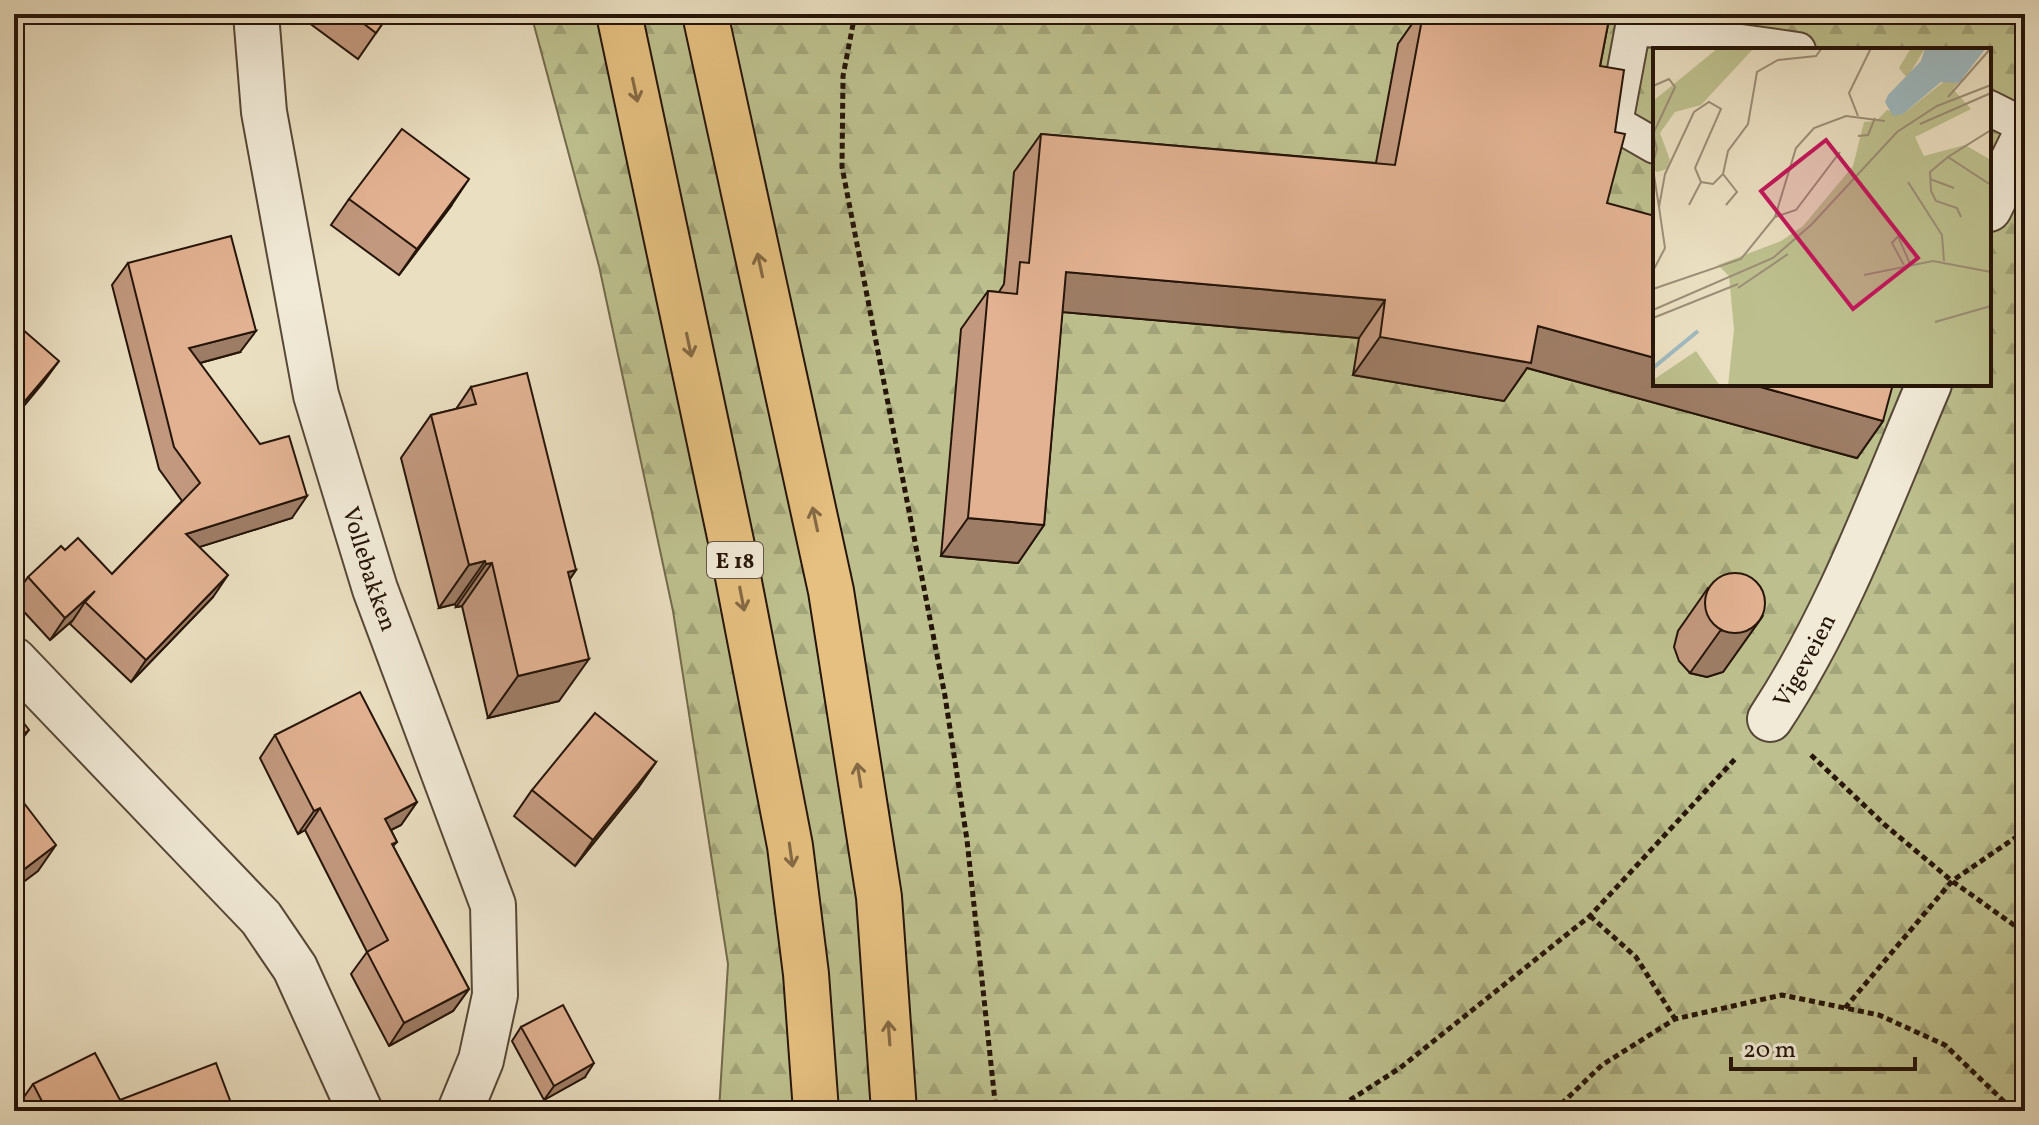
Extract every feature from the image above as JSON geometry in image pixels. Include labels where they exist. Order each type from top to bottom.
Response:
[{"type":"highway","name":"E 18","points":[[619,14],[732,546],[790,846],[806,974],[816,1111]]},
{"type":"highway","points":[[705,14],[831,591],[879,897],[894,1111]]},
{"type":"street","name":"Vollebakken","points":[[256,14],[264,112],[316,395],[375,589],[493,905],[495,995],[481,1060],[460,1111]]},
{"type":"street","points":[[1991,205],[2025,136]]},
{"type":"street","name":"Vigeveien","points":[[1770,719],[1799,675],[1833,608],[1928,386]]},
{"type":"street","points":[[14,660],[261,918],[295,968],[360,1111]]},
{"type":"lane","points":[[1653,145],[1615,123],[1633,27],[1784,48]]},
{"type":"lane","points":[[1991,109],[2025,126]]},
{"type":"path","points":[[855,14],[843,76],[842,167],[945,696],[967,840],[996,1111]]},
{"type":"path","points":[[1333,1111],[1400,1068],[1590,916],[1704,796],[1770,719]]},
{"type":"path","name":"Vigeveien","points":[[1770,719],[1885,825],[1952,881],[2025,933]]},
{"type":"path","points":[[1845,1008],[1952,881],[2025,831]]},
{"type":"path","points":[[1590,916],[1636,957],[1675,1019]]},
{"type":"path","points":[[1554,1111],[1602,1065],[1675,1019],[1782,995],[1879,1015],[1945,1045],[2014,1111]]},
{"type":"green space","points":[[531,14],[2025,14],[2025,1111],[719,1111],[728,964],[673,611],[599,266]]},
{"type":"building","points":[[351,14],[389,14],[376,33]]},
{"type":"building","points":[[1423,14],[1610,14],[1600,66],[1624,70],[1615,132],[1625,134],[1607,203],[1653,215],[1653,357],[1538,326],[1531,363],[1380,337],[1385,300],[1066,272],[1044,525],[968,518],[988,291],[1017,294],[1020,262],[1029,263],[1041,134],[1395,165]]},
{"type":"building","points":[[402,129],[469,179],[417,249],[349,199]]},
{"type":"building","points":[[231,236],[256,331],[189,348],[260,444],[289,436],[307,496],[186,534],[228,575],[146,660],[85,602],[95,591],[65,618],[28,577],[61,546],[65,550],[78,538],[112,574],[200,483],[174,447],[128,263]]},
{"type":"building","points":[[14,322],[59,361],[14,414]]},
{"type":"building","points":[[527,373],[576,570],[568,572],[589,659],[518,676],[492,563],[486,564],[485,561],[469,565],[431,415],[476,404],[471,387]]},
{"type":"building","points":[[1757,386],[1892,386],[1883,421]]},
{"type":"building","points":[[1735,573],[1747,575],[1756,582],[1763,591],[1763,615],[1756,624],[1747,631],[1735,633],[1723,631],[1714,624],[1707,615],[1705,603],[1707,591],[1714,582],[1723,575]]},
{"type":"building","points":[[360,692],[417,802],[385,819],[397,842],[392,844],[469,989],[404,1023],[367,952],[388,940],[320,808],[314,811],[275,735]]},
{"type":"building","points":[[14,710],[29,730],[14,741]]},
{"type":"building","points":[[595,713],[656,762],[593,840],[532,790]]},
{"type":"building","points":[[14,790],[56,845],[14,877]]},
{"type":"building","points":[[563,1005],[594,1063],[554,1086],[521,1027]]},
{"type":"building","points":[[95,1053],[120,1100],[216,1063],[234,1111],[47,1111],[33,1084]]}]
